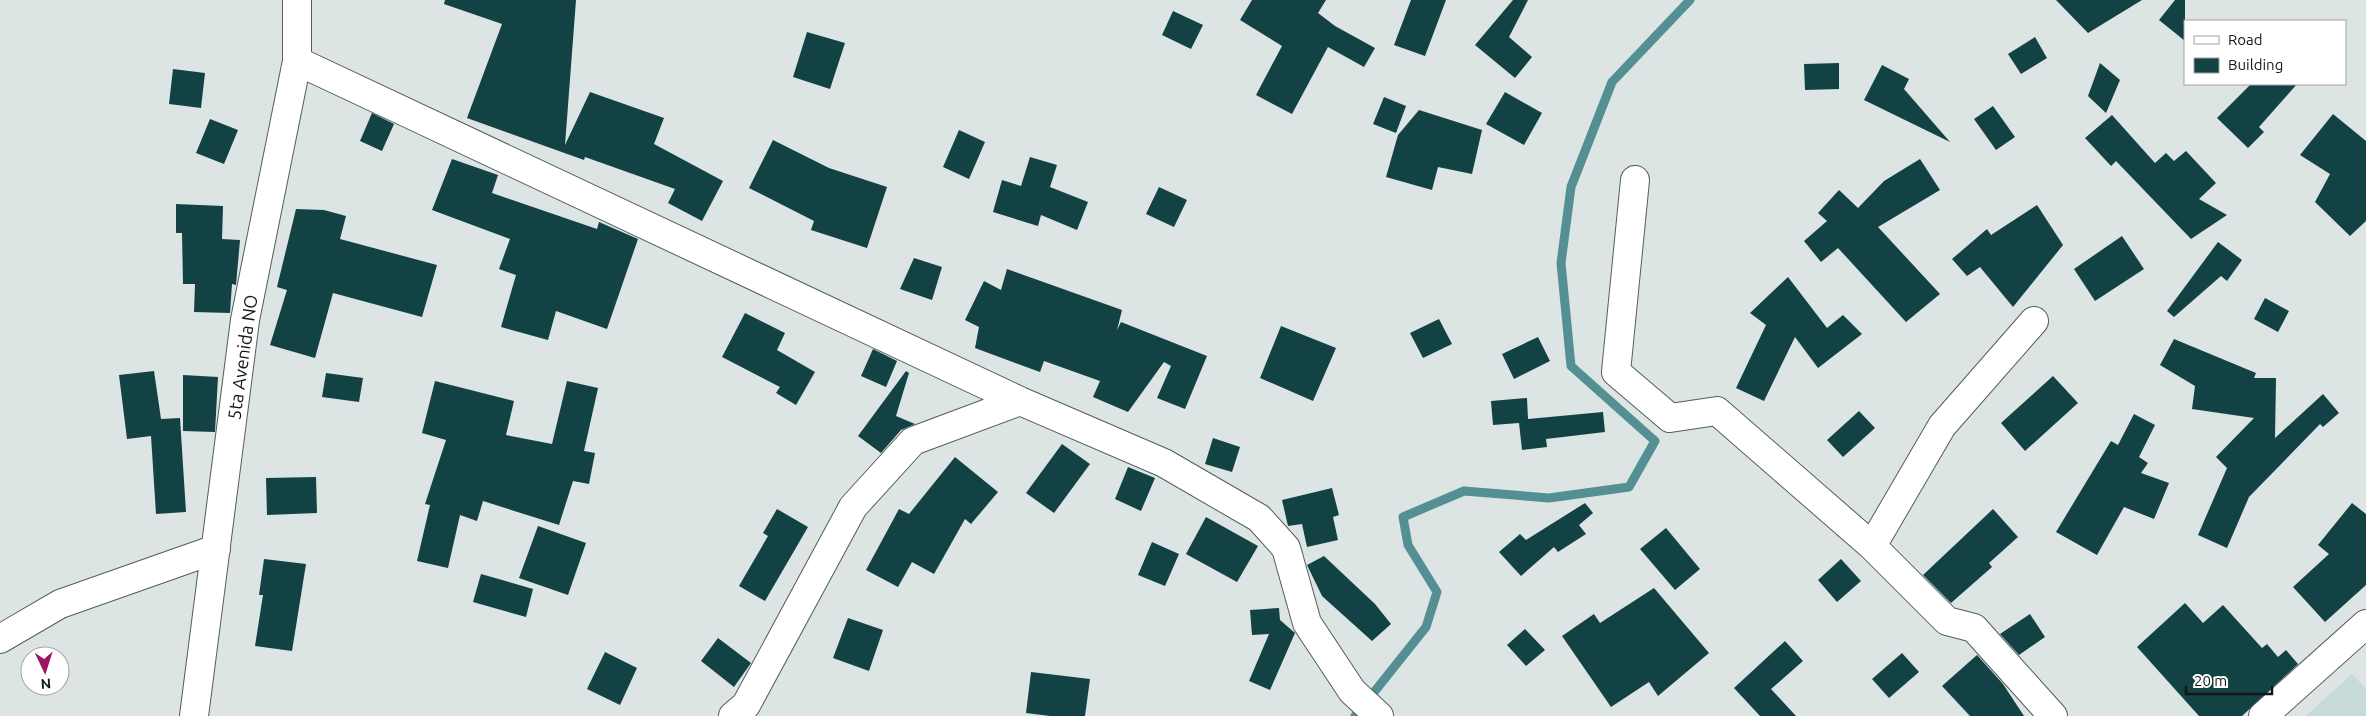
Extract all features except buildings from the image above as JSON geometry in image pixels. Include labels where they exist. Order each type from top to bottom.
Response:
[{"type":"street","name":"5ta Avenida NO","points":[[194,716],[246,320],[297,61],[297,0]]},
{"type":"street","points":[[297,61],[1020,401],[1164,463],[1259,518],[1286,548],[1307,623],[1352,691],[1379,716]]},
{"type":"street","points":[[1635,180],[1616,372],[1670,418],[1717,411],[1872,546],[1947,621],[1974,628],[2053,716]]},
{"type":"street","points":[[1872,546],[1942,426],[2034,321]]},
{"type":"street","points":[[733,716],[746,705],[853,507],[913,441],[1020,401]]},
{"type":"street","points":[[0,639],[60,604],[216,549]]},
{"type":"street","points":[[2263,716],[2366,624]]},
{"type":"shaded area","points":[[2352,674],[2366,689],[2366,716],[2306,716]]},
{"type":"waterway","points":[[1355,716],[1426,627],[1437,592],[1408,545],[1403,517],[1464,491],[1549,498],[1629,487],[1655,441],[1571,366],[1561,263],[1571,187],[1612,82],[1690,0]]}]
